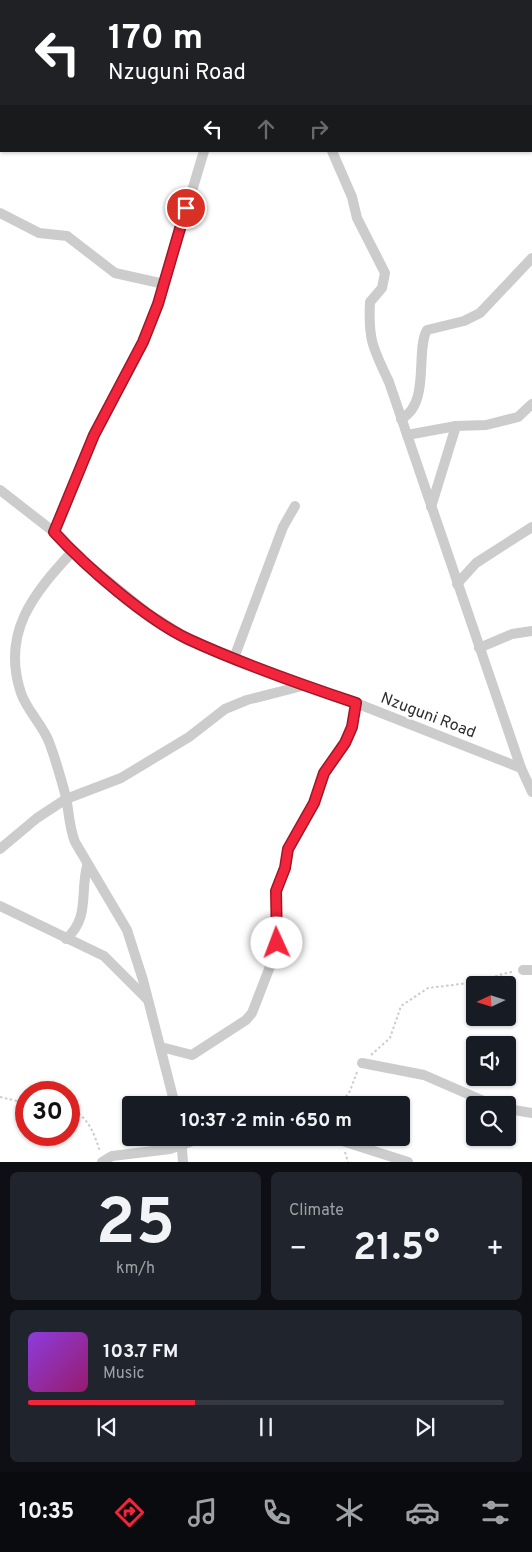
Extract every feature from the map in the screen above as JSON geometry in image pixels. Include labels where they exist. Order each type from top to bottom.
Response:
[{"type":"street","points":[[54,532],[94,435],[143,342],[164,284],[204,152]]},
{"type":"street","points":[[332,152],[352,197],[357,218],[385,273],[382,288],[370,302],[369,330],[374,351],[388,382],[456,584],[521,768],[531,787]]},
{"type":"street","points":[[0,213],[39,233],[67,236],[115,273],[164,284]]},
{"type":"street","points":[[401,419],[410,413],[419,389],[427,330],[464,321],[480,313],[532,258]]},
{"type":"street","points":[[406,435],[456,426],[486,425],[518,417],[532,404]]},
{"type":"street","points":[[431,507],[456,426]]},
{"type":"street","name":"Nzuguni Road","points":[[0,490],[54,532],[72,552],[146,612],[187,638],[303,685],[356,703],[521,768]]},
{"type":"street","points":[[234,658],[283,527],[295,506]]},
{"type":"street","points":[[456,584],[476,563],[532,528]]},
{"type":"street","points":[[72,552],[27,608],[14,648],[13,660],[21,693],[50,742],[66,799],[70,829],[87,866],[105,890],[127,930],[144,980],[147,999],[173,1096]]},
{"type":"street","points":[[479,648],[512,634],[532,631]]},
{"type":"street","points":[[0,849],[37,818],[66,799],[121,778],[189,737],[233,705],[303,685]]},
{"type":"street","points":[[161,1047],[192,1055],[249,1017],[276,951],[276,891],[285,868],[288,849],[314,803],[324,773],[345,743],[352,727],[356,703]]},
{"type":"street","points":[[66,939],[77,929],[81,920],[87,866]]},
{"type":"street","points":[[0,906],[104,956],[147,999]]},
{"type":"street","points":[[362,1063],[424,1076],[472,1096]]},
{"type":"street","points":[[516,1110],[532,1113]]},
{"type":"street","points":[[102,1162],[112,1156],[170,1149],[174,1146]]},
{"type":"street","points":[[181,1146],[183,1162]]},
{"type":"street","points":[[363,1146],[408,1162]]},
{"type":"path","points":[[346,1096],[362,1063],[386,1044],[401,1006],[421,991],[428,988],[493,978],[499,973],[528,970]]},
{"type":"path","points":[[0,1096],[15,1100]]},
{"type":"path","points":[[80,1115],[85,1119],[96,1138],[102,1162]]},
{"type":"route","points":[[186,208],[158,304],[143,342],[86,452],[54,532],[72,552],[146,612],[187,638],[290,681],[356,703],[350,733],[324,773],[317,797],[288,849],[285,868],[276,891],[277,943]]}]
